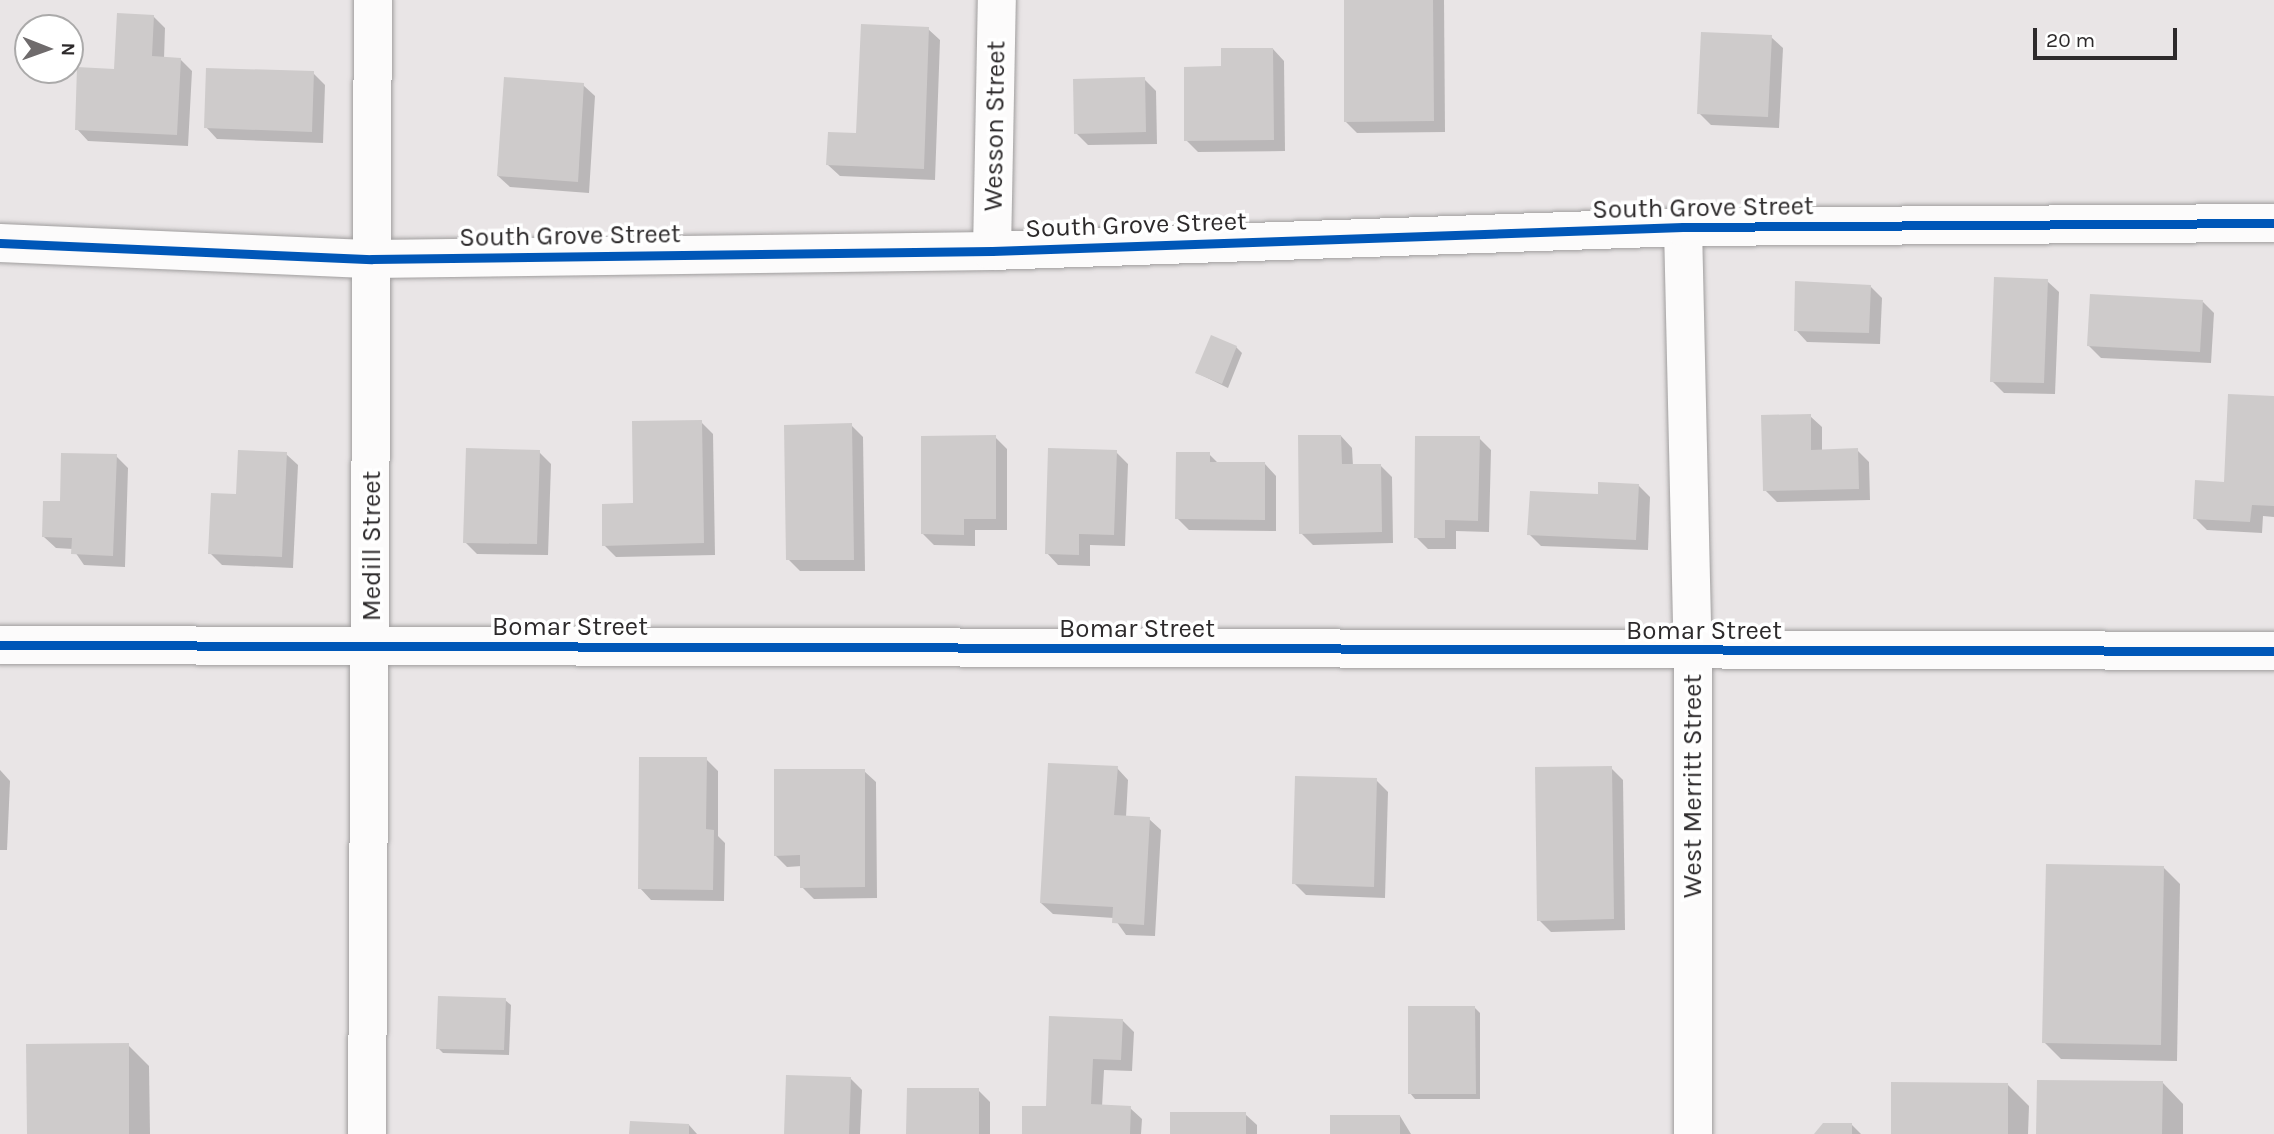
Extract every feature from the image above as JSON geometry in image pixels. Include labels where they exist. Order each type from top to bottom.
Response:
[{"type":"street","name":"Medill Street","points":[[367,1134],[373,0]]},
{"type":"street","name":"Wesson Street","points":[[992,251],[997,0]]},
{"type":"street","name":"South Grove Street","points":[[0,243],[372,259],[992,251],[1682,228],[2274,223]]},
{"type":"street","name":"West Merritt Street","points":[[1682,228],[1693,652],[1693,1134]]},
{"type":"street","name":"Bomar Street","points":[[0,645],[1693,652],[2274,651]]},
{"type":"building","points":[[1344,0],[1433,0],[1434,121],[1344,122]]},
{"type":"building","points":[[117,13],[154,15],[152,56],[181,58],[177,135],[75,130],[76,84],[84,84],[84,67],[114,69]]},
{"type":"building","points":[[861,24],[929,27],[924,169],[826,165],[828,132],[856,133]]},
{"type":"building","points":[[1701,32],[1772,35],[1768,117],[1697,114]]},
{"type":"building","points":[[1221,48],[1273,48],[1274,140],[1184,141],[1184,67],[1221,66]]},
{"type":"building","points":[[206,68],[314,71],[312,132],[204,128]]},
{"type":"building","points":[[504,77],[584,83],[578,182],[497,176]]},
{"type":"building","points":[[1145,77],[1146,132],[1074,134],[1073,79]]},
{"type":"building","points":[[1994,277],[2048,279],[2044,383],[1990,382]]},
{"type":"building","points":[[1795,281],[1871,285],[1869,333],[1794,331]]},
{"type":"building","points":[[2090,294],[2203,300],[2200,352],[2087,346]]},
{"type":"building","points":[[1211,335],[1237,346],[1222,384],[1195,373]]},
{"type":"building","points":[[2228,394],[2274,396],[2274,506],[2252,505],[2250,522],[2193,519],[2195,480],[2224,482]]},
{"type":"building","points":[[1811,414],[1811,450],[1858,448],[1859,489],[1763,491],[1761,415]]},
{"type":"building","points":[[702,420],[704,543],[602,546],[602,504],[633,503],[632,421]]},
{"type":"building","points":[[852,423],[854,560],[786,560],[784,425]]},
{"type":"building","points":[[996,435],[996,519],[964,519],[964,535],[921,534],[921,436]]},
{"type":"building","points":[[1298,435],[1341,435],[1342,464],[1381,464],[1382,532],[1299,534]]},
{"type":"building","points":[[1415,436],[1480,436],[1478,521],[1445,520],[1445,538],[1414,538]]},
{"type":"building","points":[[466,448],[540,450],[537,544],[463,543]]},
{"type":"building","points":[[1048,448],[1117,450],[1114,535],[1079,534],[1079,555],[1045,554]]},
{"type":"building","points":[[238,450],[287,452],[282,557],[208,554],[211,493],[236,494]]},
{"type":"building","points":[[1176,452],[1210,452],[1210,462],[1265,462],[1265,520],[1175,519]]},
{"type":"building","points":[[61,453],[117,454],[113,556],[71,554],[72,538],[42,537],[43,501],[60,501]]},
{"type":"building","points":[[1598,482],[1639,484],[1636,540],[1527,535],[1530,491],[1598,494]]},
{"type":"building","points":[[639,757],[707,757],[706,829],[714,830],[713,890],[638,889]]},
{"type":"building","points":[[1048,763],[1118,766],[1114,815],[1150,817],[1144,925],[1112,923],[1113,907],[1040,903]]},
{"type":"building","points":[[1612,766],[1614,919],[1537,921],[1535,767]]},
{"type":"building","points":[[774,769],[865,769],[865,887],[800,888],[800,855],[774,856]]},
{"type":"building","points":[[1295,776],[1377,778],[1374,887],[1292,884]]},
{"type":"building","points":[[2046,864],[2164,866],[2161,1045],[2042,1043]]},
{"type":"building","points":[[438,996],[506,998],[504,1050],[436,1049]]},
{"type":"building","points":[[1408,1006],[1475,1006],[1476,1094],[1408,1094]]},
{"type":"building","points":[[1049,1016],[1123,1019],[1121,1060],[1093,1059],[1091,1104],[1131,1106],[1130,1134],[1022,1134],[1022,1106],[1046,1106]]},
{"type":"building","points":[[129,1043],[129,1134],[27,1134],[26,1044]]},
{"type":"building","points":[[786,1075],[851,1077],[849,1134],[784,1134]]},
{"type":"building","points":[[2037,1080],[2163,1081],[2162,1134],[2036,1134]]},
{"type":"building","points":[[1891,1082],[2008,1083],[2008,1134],[1891,1134]]},
{"type":"building","points":[[907,1088],[979,1088],[979,1134],[906,1134]]},
{"type":"building","points":[[1170,1112],[1246,1112],[1246,1134],[1170,1134]]},
{"type":"building","points":[[1330,1115],[1400,1115],[1400,1134],[1330,1134]]},
{"type":"building","points":[[630,1121],[689,1124],[689,1134],[629,1134]]},
{"type":"building","points":[[1823,1123],[1852,1123],[1852,1134],[1814,1134]]},
{"type":"cycle path","points":[[0,243],[372,259],[992,251],[1683,227],[2274,223]]},
{"type":"cycle path","points":[[0,645],[2274,651]]}]
